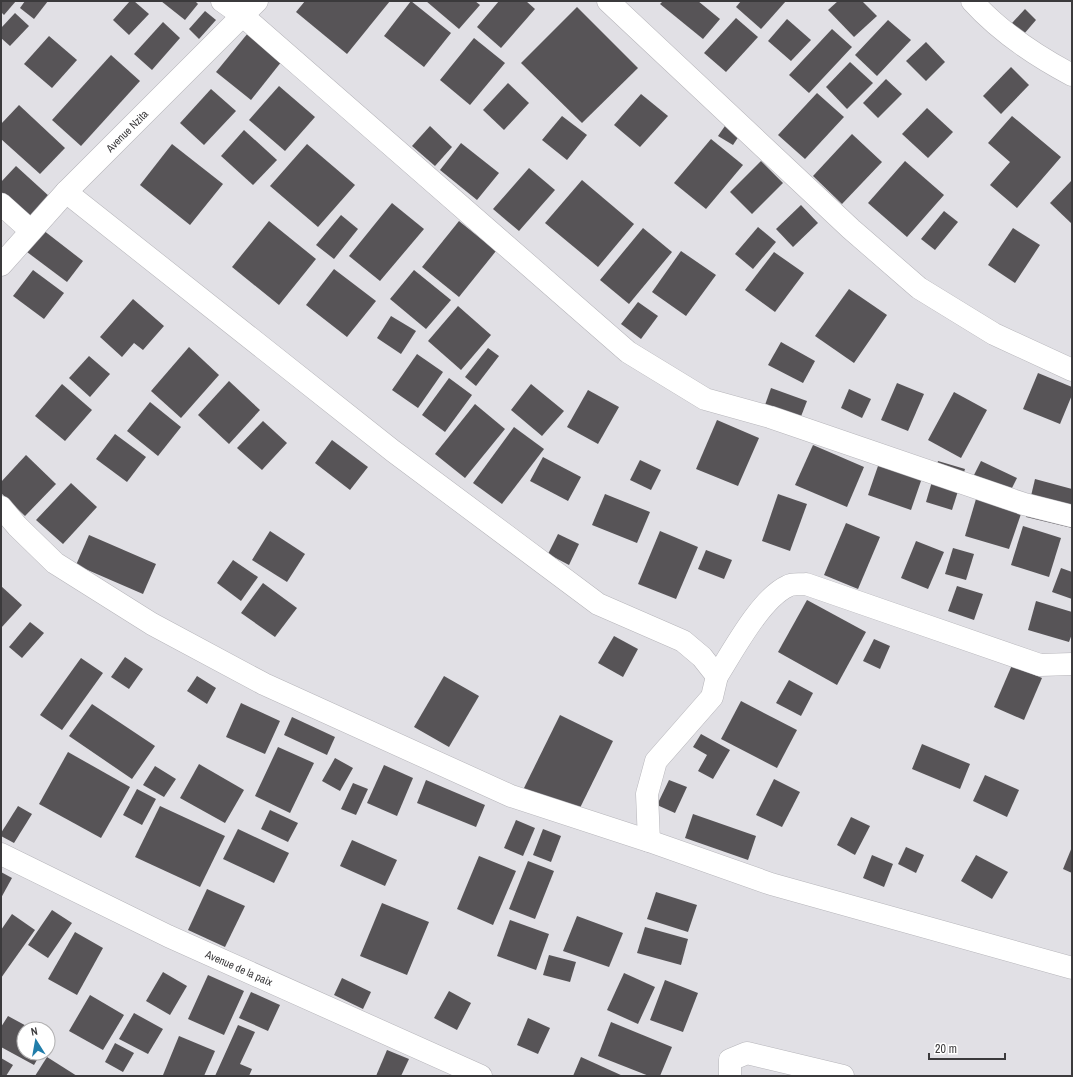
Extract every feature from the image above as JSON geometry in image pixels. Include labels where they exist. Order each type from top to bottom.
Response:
[{"type":"street","points":[[222,1],[250,9],[628,352],[706,399],[770,417],[1024,504],[1072,516]]},
{"type":"street","points":[[608,1],[851,229],[918,288],[994,334],[1072,370]]},
{"type":"street","points":[[972,1],[987,18],[1045,61],[1072,75]]},
{"type":"street","name":"Avenue Nzita","points":[[1,265],[66,192],[250,9]]},
{"type":"street","points":[[66,192],[387,446],[592,600],[598,604],[684,641],[702,657],[717,676]]},
{"type":"street","points":[[1,204],[31,231]]},
{"type":"street","points":[[1,507],[17,526],[56,563],[152,624],[264,684],[511,796],[649,841],[771,884],[1072,968]]},
{"type":"street","points":[[649,841],[647,794],[656,761],[712,697],[717,676],[748,626],[775,594],[789,585],[806,584],[1040,664],[1072,664]]},
{"type":"street","name":"Avenue de la paix","points":[[1,854],[168,936],[481,1076]]},
{"type":"street","points":[[730,1076],[730,1060],[747,1053],[843,1076]]},
{"type":"building","points":[[1,1],[16,1],[4,15],[1,12]]},
{"type":"building","points":[[25,1],[48,1],[34,19],[20,8]]},
{"type":"building","points":[[130,1],[134,1],[149,14],[129,35],[113,20]]},
{"type":"building","points":[[161,1],[195,1],[198,4],[185,20]]},
{"type":"building","points":[[305,1],[390,1],[347,54],[296,12]]},
{"type":"building","points":[[411,1],[451,33],[424,67],[384,36]]},
{"type":"building","points":[[426,1],[475,1],[480,5],[459,29]]},
{"type":"building","points":[[499,1],[526,1],[535,9],[501,48],[477,27]]},
{"type":"building","points":[[663,1],[698,1],[720,19],[703,39],[660,4]]},
{"type":"building","points":[[741,1],[786,1],[761,29],[736,7]]},
{"type":"building","points":[[838,1],[862,1],[877,16],[854,37],[828,10]]},
{"type":"building","points":[[577,7],[638,68],[582,123],[521,63]]},
{"type":"building","points":[[1025,9],[1036,20],[1024,34],[1012,23]]},
{"type":"building","points":[[205,11],[216,20],[199,39],[189,29]]},
{"type":"building","points":[[15,13],[29,26],[10,46],[1,38],[1,28]]},
{"type":"building","points":[[736,18],[758,37],[726,72],[704,53]]},
{"type":"building","points":[[787,19],[811,40],[791,61],[768,41]]},
{"type":"building","points":[[888,20],[911,40],[877,76],[855,55]]},
{"type":"building","points":[[163,22],[180,38],[152,70],[134,54]]},
{"type":"building","points":[[832,29],[852,47],[809,93],[789,75]]},
{"type":"building","points":[[248,33],[282,61],[251,100],[216,72]]},
{"type":"building","points":[[49,36],[77,60],[52,88],[24,64]]},
{"type":"building","points":[[474,38],[505,63],[470,105],[440,80]]},
{"type":"building","points":[[926,42],[945,62],[926,81],[906,61]]},
{"type":"building","points":[[111,55],[140,81],[81,146],[52,120]]},
{"type":"building","points":[[850,62],[873,83],[847,109],[826,87]]},
{"type":"building","points":[[1011,67],[1029,85],[1001,114],[983,96]]},
{"type":"building","points":[[886,79],[902,94],[878,118],[863,103]]},
{"type":"building","points":[[508,83],[529,103],[504,130],[483,110]]},
{"type":"building","points":[[279,86],[315,117],[285,151],[249,120]]},
{"type":"building","points":[[211,89],[236,111],[204,145],[180,123]]},
{"type":"building","points":[[817,93],[844,117],[805,159],[778,135]]},
{"type":"building","points":[[641,94],[668,116],[640,147],[614,125]]},
{"type":"building","points":[[19,105],[65,148],[40,174],[1,139],[1,124]]},
{"type":"building","points":[[927,108],[953,132],[928,158],[902,134]]},
{"type":"building","points":[[562,116],[587,135],[567,160],[542,140]]},
{"type":"building","points":[[1012,116],[1061,157],[1017,208],[990,185],[1010,162],[988,143]]},
{"type":"building","points":[[727,123],[741,133],[733,145],[718,136]]},
{"type":"building","points":[[430,126],[452,147],[435,166],[412,146]]},
{"type":"building","points":[[244,130],[277,160],[253,185],[221,156]]},
{"type":"building","points":[[852,134],[882,162],[842,204],[813,176]]},
{"type":"building","points":[[711,139],[743,165],[706,209],[674,183]]},
{"type":"building","points":[[461,143],[499,173],[477,200],[440,170]]},
{"type":"building","points":[[172,144],[223,184],[190,225],[140,185]]},
{"type":"building","points":[[307,144],[355,185],[318,227],[270,186]]},
{"type":"building","points":[[761,161],[783,183],[752,214],[730,192]]},
{"type":"building","points":[[905,161],[944,195],[907,237],[868,203]]},
{"type":"building","points":[[16,166],[50,197],[28,220],[1,194],[1,182]]},
{"type":"building","points":[[529,168],[555,190],[519,231],[493,209]]},
{"type":"building","points":[[582,180],[634,224],[598,267],[545,223]]},
{"type":"building","points":[[1072,180],[1072,224],[1050,203]]},
{"type":"building","points":[[392,203],[424,229],[380,281],[349,256]]},
{"type":"building","points":[[801,205],[818,223],[793,247],[776,229]]},
{"type":"building","points":[[944,211],[958,222],[935,250],[921,239]]},
{"type":"building","points":[[341,215],[358,229],[334,259],[316,245]]},
{"type":"building","points":[[269,221],[316,259],[279,305],[232,267]]},
{"type":"building","points":[[459,221],[496,251],[459,297],[422,267]]},
{"type":"building","points":[[758,227],[776,242],[753,269],[735,254]]},
{"type":"building","points":[[643,228],[672,252],[629,304],[600,280]]},
{"type":"building","points":[[1013,228],[1040,245],[1015,283],[988,265]]},
{"type":"building","points":[[43,230],[83,261],[67,282],[27,252]]},
{"type":"building","points":[[681,251],[716,275],[686,316],[652,292]]},
{"type":"building","points":[[774,252],[804,273],[775,312],[745,290]]},
{"type":"building","points":[[334,269],[376,301],[347,337],[306,305]]},
{"type":"building","points":[[33,270],[64,293],[44,319],[13,296]]},
{"type":"building","points":[[414,270],[451,300],[426,329],[390,299]]},
{"type":"building","points":[[849,289],[887,315],[854,363],[815,336]]},
{"type":"building","points":[[133,299],[164,326],[143,350],[134,343],[122,357],[100,337]]},
{"type":"building","points":[[638,302],[658,316],[641,339],[621,324]]},
{"type":"building","points":[[458,306],[491,335],[461,370],[428,341]]},
{"type":"building","points":[[391,316],[416,331],[401,354],[377,338]]},
{"type":"building","points":[[781,342],[815,361],[803,383],[768,365]]},
{"type":"building","points":[[189,347],[219,375],[181,418],[151,391]]},
{"type":"building","points":[[488,348],[499,356],[476,386],[465,377]]},
{"type":"building","points":[[417,354],[443,372],[418,408],[392,390]]},
{"type":"building","points":[[89,356],[110,374],[90,397],[69,378]]},
{"type":"building","points":[[1038,373],[1072,387],[1072,395],[1060,424],[1023,409]]},
{"type":"building","points":[[449,378],[472,395],[445,432],[422,415]]},
{"type":"building","points":[[229,381],[260,410],[229,444],[198,415]]},
{"type":"building","points":[[897,383],[924,394],[908,431],[881,420]]},
{"type":"building","points":[[62,384],[92,410],[65,441],[35,416]]},
{"type":"building","points":[[531,384],[564,411],[542,436],[511,410]]},
{"type":"building","points":[[771,388],[807,401],[800,419],[765,405]]},
{"type":"building","points":[[849,389],[871,399],[862,418],[841,408]]},
{"type":"building","points":[[588,390],[619,407],[598,444],[567,427]]},
{"type":"building","points":[[954,392],[987,410],[961,458],[928,440]]},
{"type":"building","points":[[150,402],[181,427],[158,456],[127,431]]},
{"type":"building","points":[[475,404],[505,429],[465,478],[435,454]]},
{"type":"building","points":[[717,420],[759,438],[738,486],[696,469]]},
{"type":"building","points":[[263,421],[287,443],[262,470],[237,448]]},
{"type":"building","points":[[514,427],[544,449],[502,504],[473,483]]},
{"type":"building","points":[[115,434],[146,457],[127,482],[96,459]]},
{"type":"building","points":[[332,440],[368,467],[350,490],[315,463]]},
{"type":"building","points":[[813,445],[864,467],[847,507],[795,485]]},
{"type":"building","points":[[26,455],[56,484],[25,516],[1,493],[1,482]]},
{"type":"building","points":[[543,457],[581,477],[568,501],[530,481]]},
{"type":"building","points":[[640,460],[661,470],[651,490],[630,480]]},
{"type":"building","points":[[938,461],[965,469],[952,510],[926,502]]},
{"type":"building","points":[[981,461],[1017,478],[1003,506],[967,489]]},
{"type":"building","points":[[879,463],[922,478],[911,510],[868,495]]},
{"type":"building","points":[[1035,479],[1072,489],[1072,528],[1026,517]]},
{"type":"building","points":[[71,483],[97,507],[63,544],[36,520]]},
{"type":"building","points":[[605,494],[650,512],[637,543],[592,525]]},
{"type":"building","points":[[778,494],[807,504],[790,551],[762,541]]},
{"type":"building","points":[[976,499],[1021,514],[1009,549],[965,536]]},
{"type":"building","points":[[846,523],[880,537],[858,589],[824,575]]},
{"type":"building","points":[[1023,526],[1061,538],[1049,577],[1011,565]]},
{"type":"building","points":[[270,531],[305,554],[287,582],[252,560]]},
{"type":"building","points":[[660,531],[698,547],[676,599],[638,584]]},
{"type":"building","points":[[558,534],[579,544],[569,565],[548,554]]},
{"type":"building","points":[[89,535],[156,564],[143,594],[76,565]]},
{"type":"building","points":[[916,541],[944,552],[928,589],[901,578]]},
{"type":"building","points":[[953,548],[974,554],[966,580],[945,574]]},
{"type":"building","points":[[706,550],[732,560],[724,579],[698,569]]},
{"type":"building","points":[[233,560],[258,577],[241,601],[217,583]]},
{"type":"building","points":[[1061,568],[1072,572],[1072,599],[1052,592]]},
{"type":"building","points":[[263,583],[297,608],[275,637],[241,613]]},
{"type":"building","points":[[1,586],[22,605],[1,628]]},
{"type":"building","points":[[957,586],[983,594],[974,620],[948,611]]},
{"type":"building","points":[[807,600],[866,632],[837,685],[778,652]]},
{"type":"building","points":[[1036,601],[1072,612],[1072,634],[1069,642],[1028,630]]},
{"type":"building","points":[[30,622],[44,633],[22,658],[9,647]]},
{"type":"building","points":[[614,636],[638,649],[623,677],[598,663]]},
{"type":"building","points":[[874,639],[890,646],[880,669],[863,661]]},
{"type":"building","points":[[125,657],[143,669],[129,689],[111,677]]},
{"type":"building","points":[[81,658],[103,673],[62,730],[40,715]]},
{"type":"building","points":[[1012,665],[1042,678],[1024,720],[994,707]]},
{"type":"building","points":[[197,676],[216,688],[207,704],[187,691]]},
{"type":"building","points":[[444,676],[479,696],[449,747],[414,727]]},
{"type":"building","points":[[789,680],[813,693],[801,716],[776,703]]},
{"type":"building","points":[[741,701],[797,730],[777,768],[721,739]]},
{"type":"building","points":[[241,703],[280,721],[265,754],[226,737]]},
{"type":"building","points":[[92,704],[155,746],[132,779],[69,736]]},
{"type":"building","points":[[560,715],[613,741],[576,816],[523,790]]},
{"type":"building","points":[[292,717],[335,737],[327,755],[284,735]]},
{"type":"building","points":[[701,734],[730,750],[713,779],[698,771],[707,755],[693,747]]},
{"type":"building","points":[[922,744],[970,764],[960,789],[912,769]]},
{"type":"building","points":[[278,747],[314,763],[290,813],[255,796]]},
{"type":"building","points":[[68,752],[130,787],[101,838],[39,804]]},
{"type":"building","points":[[335,758],[353,768],[340,791],[322,781]]},
{"type":"building","points":[[199,764],[244,790],[225,823],[180,798]]},
{"type":"building","points":[[384,765],[413,778],[397,816],[367,803]]},
{"type":"building","points":[[155,766],[176,779],[164,797],[143,785]]},
{"type":"building","points":[[985,775],[1019,790],[1007,817],[973,801]]},
{"type":"building","points":[[774,779],[800,792],[782,827],[756,815]]},
{"type":"building","points":[[426,780],[485,805],[476,827],[417,803]]},
{"type":"building","points":[[669,780],[687,787],[675,813],[657,805]]},
{"type":"building","points":[[353,783],[368,789],[356,815],[341,809]]},
{"type":"building","points":[[137,789],[156,799],[142,825],[123,815]]},
{"type":"building","points":[[18,806],[32,814],[14,843],[1,836],[1,833]]},
{"type":"building","points":[[160,806],[225,836],[200,887],[135,857]]},
{"type":"building","points":[[270,810],[298,823],[288,842],[261,829]]},
{"type":"building","points":[[693,814],[756,836],[748,860],[685,838]]},
{"type":"building","points":[[851,817],[870,826],[855,855],[837,845]]},
{"type":"building","points":[[516,820],[535,828],[523,856],[504,848]]},
{"type":"building","points":[[238,829],[289,853],[274,883],[223,859]]},
{"type":"building","points":[[543,829],[561,836],[551,862],[533,855]]},
{"type":"building","points":[[352,840],[397,860],[385,886],[340,866]]},
{"type":"building","points":[[906,847],[924,855],[916,873],[898,864]]},
{"type":"building","points":[[1072,847],[1072,873],[1063,869]]},
{"type":"building","points":[[872,855],[893,864],[884,887],[863,878]]},
{"type":"building","points":[[976,855],[1008,872],[992,899],[961,881]]},
{"type":"building","points":[[479,856],[516,871],[493,925],[457,909]]},
{"type":"building","points":[[528,861],[554,871],[535,919],[509,909]]},
{"type":"building","points":[[1,872],[12,878],[1,898]]},
{"type":"building","points":[[207,889],[245,906],[225,947],[188,930]]},
{"type":"building","points":[[656,892],[697,905],[688,932],[647,919]]},
{"type":"building","points":[[382,903],[429,922],[407,975],[360,956]]},
{"type":"building","points":[[52,910],[72,923],[48,958],[28,945]]},
{"type":"building","points":[[12,914],[35,930],[1,978],[1,930]]},
{"type":"building","points":[[577,916],[623,933],[609,967],[563,951]]},
{"type":"building","points":[[510,920],[549,934],[536,970],[497,956]]},
{"type":"building","points":[[645,927],[688,939],[681,965],[637,953]]},
{"type":"building","points":[[75,932],[103,948],[77,995],[48,979]]},
{"type":"building","points":[[549,955],[576,962],[570,982],[543,975]]},
{"type":"building","points":[[163,972],[187,986],[170,1015],[146,1001]]},
{"type":"building","points":[[624,973],[655,987],[638,1024],[607,1010]]},
{"type":"building","points":[[208,975],[244,991],[224,1035],[188,1019]]},
{"type":"building","points":[[342,978],[371,992],[363,1009],[334,995]]},
{"type":"building","points":[[665,980],[698,993],[683,1032],[650,1020]]},
{"type":"building","points":[[449,991],[471,1003],[457,1030],[434,1018]]},
{"type":"building","points":[[251,992],[280,1005],[268,1031],[239,1018]]},
{"type":"building","points":[[90,995],[124,1015],[103,1050],[69,1031]]},
{"type":"building","points":[[134,1013],[163,1029],[148,1054],[119,1039]]},
{"type":"building","points":[[8,1016],[17,1021],[16,1021],[16,1055],[1,1047],[1,1027]]},
{"type":"building","points":[[528,1018],[550,1028],[538,1054],[517,1045]]},
{"type":"building","points":[[611,1022],[672,1047],[660,1076],[649,1076],[598,1056]]},
{"type":"building","points":[[238,1025],[255,1032],[240,1064],[252,1069],[249,1076],[215,1076]]},
{"type":"building","points":[[179,1036],[215,1051],[204,1076],[163,1075]]},
{"type":"building","points":[[115,1043],[134,1053],[123,1072],[105,1062]]},
{"type":"building","points":[[387,1050],[409,1059],[401,1076],[376,1076]]},
{"type":"building","points":[[581,1057],[623,1076],[573,1076]]},
{"type":"building","points":[[1,1058],[13,1065],[6,1076],[1,1076]]},
{"type":"building","points":[[27,1061],[36,1061],[34,1065]]},
{"type":"building","points":[[44,1061],[53,1061],[77,1076],[35,1076]]}]
